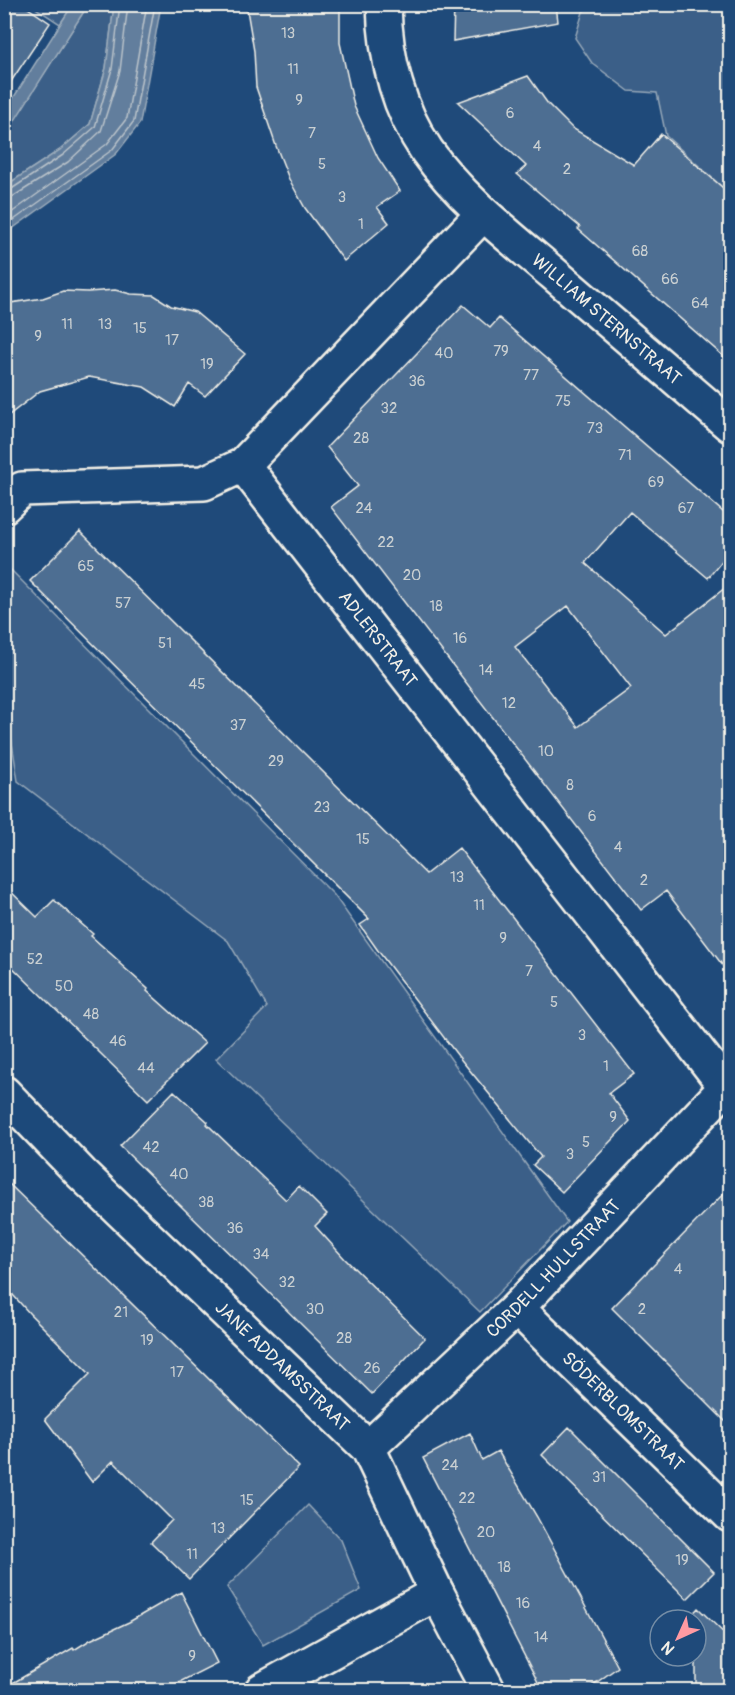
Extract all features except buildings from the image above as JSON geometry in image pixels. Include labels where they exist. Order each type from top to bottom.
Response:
[{"type":"street","name":"WILLIAM STERNSTRAAT","points":[[384,4],[385,36],[390,66],[411,124],[427,151],[483,214],[730,425]]},
{"type":"street","points":[[4,506],[22,489],[204,483],[243,465],[483,214]]},
{"type":"street","name":"ADLERSTRAAT","points":[[243,465],[728,1085]]},
{"type":"street","name":"CORDELL HULLSTRAAT","points":[[368,1448],[517,1308],[728,1085]]},
{"type":"street","name":"JANE ADDAMSSTRAAT","points":[[4,1093],[82,1174],[368,1448],[437,1593],[488,1690]]},
{"type":"street","name":"SÖDERBLOMSTRAAT","points":[[517,1308],[730,1515]]},
{"type":"street","points":[[268,1689],[437,1593]]},
{"type":"shaded area","points":[[31,5],[73,5],[60,24]]},
{"type":"shaded area","points":[[88,5],[114,5],[106,68],[90,124],[60,150],[5,186],[4,136]]},
{"type":"shaded area","points":[[592,5],[730,5],[730,194],[666,136],[657,93],[629,91],[592,63],[575,38],[583,12]]},
{"type":"shaded area","points":[[4,563],[334,895],[567,1222],[480,1312],[216,1059],[267,1007],[228,941],[18,781],[4,692]]},
{"type":"shaded area","points":[[308,1505],[341,1540],[361,1590],[263,1645],[227,1587]]},
{"type":"water","points":[[73,4],[88,5],[5,136],[5,111]]},
{"type":"water","points":[[114,5],[161,5],[140,123],[116,154],[5,234],[5,186],[60,150],[90,124],[106,68]]}]
